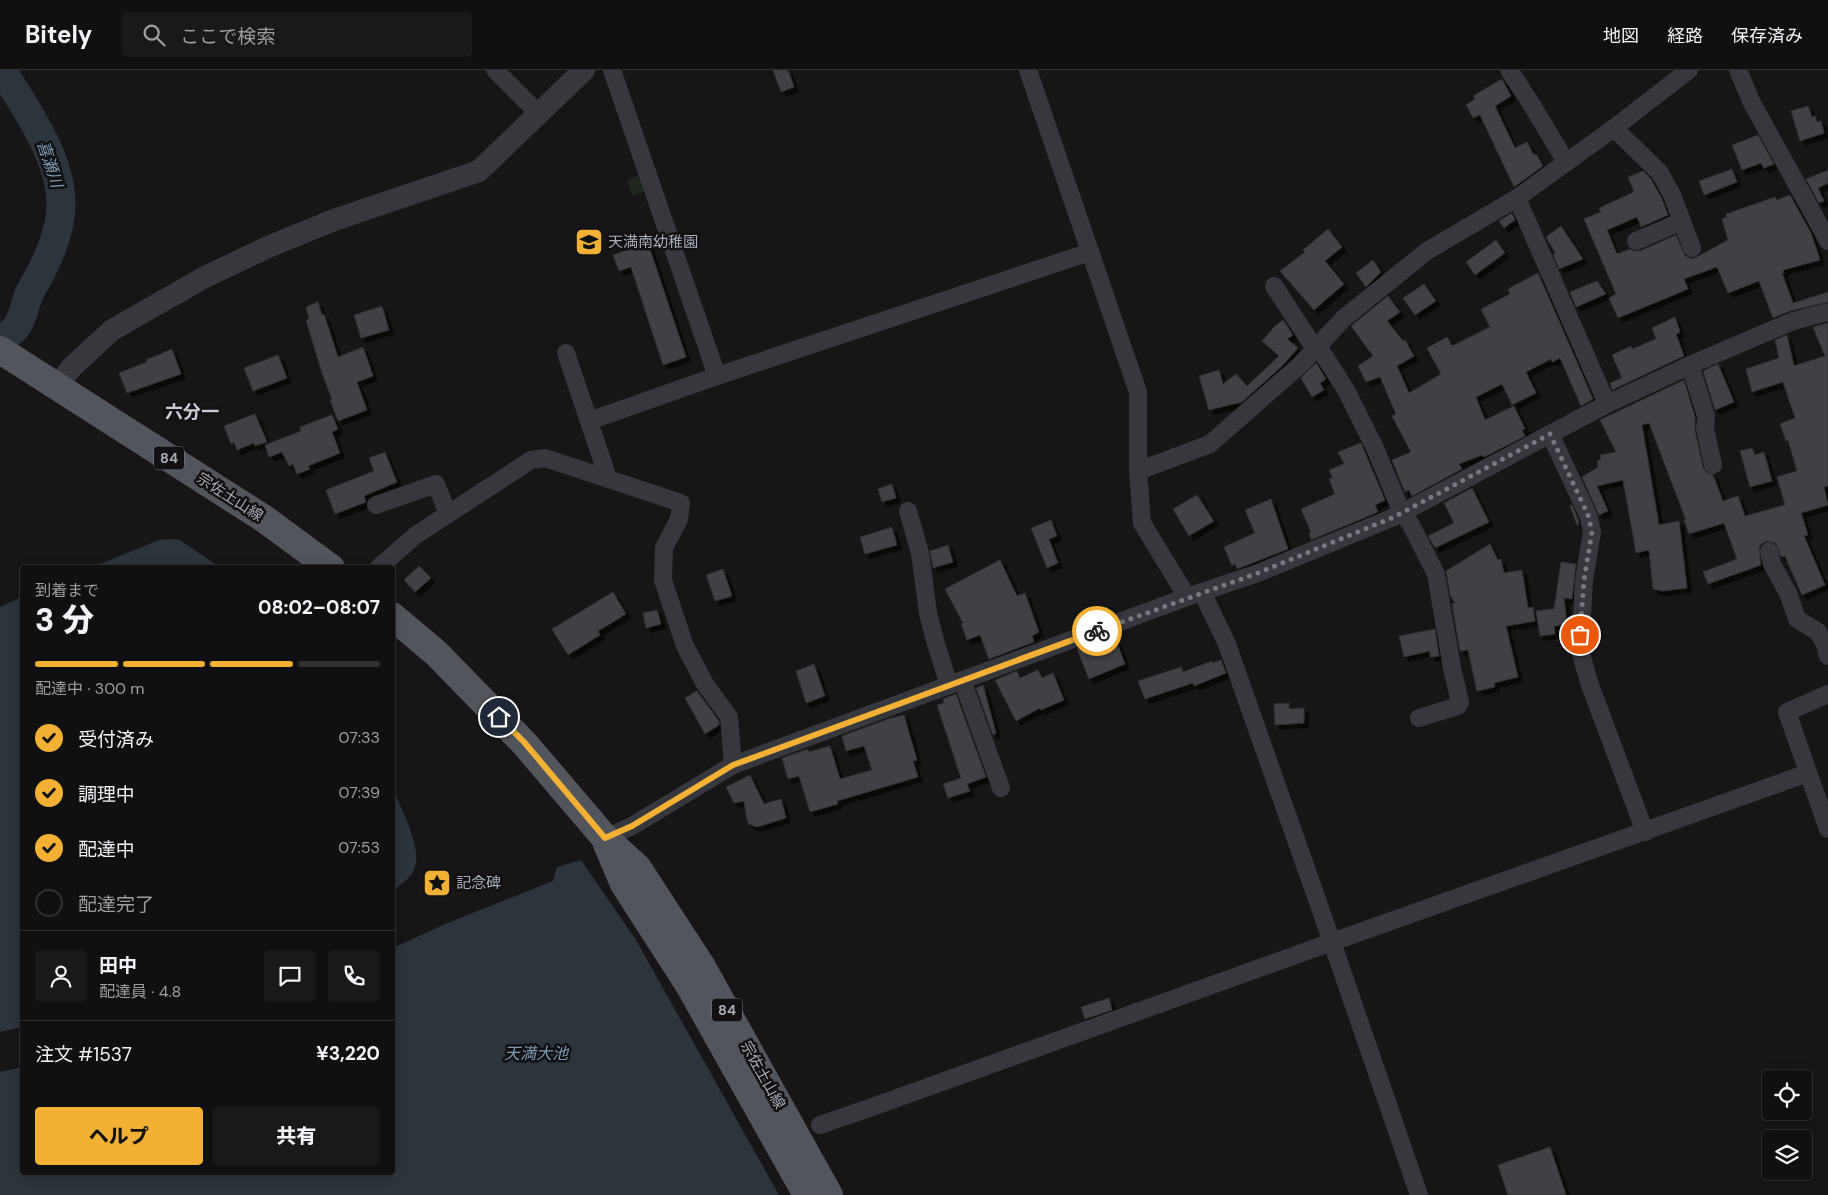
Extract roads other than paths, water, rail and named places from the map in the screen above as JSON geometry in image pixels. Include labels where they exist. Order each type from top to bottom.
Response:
[{"type":"main road","name":"宗佐土山線","points":[[2,352],[263,518],[327,565]]},
{"type":"main road","name":"宗佐土山線","points":[[395,619],[436,653],[524,742],[605,838],[637,867],[702,967],[829,1195]]},
{"type":"main road","name":"宗佐土山線","points":[[605,838],[624,884],[689,985],[806,1195]]},
{"type":"street","points":[[494,70],[538,113]]},
{"type":"street","points":[[57,387],[72,366],[112,330],[206,277],[268,247],[334,220],[479,171],[584,70]]},
{"type":"street","points":[[612,70],[716,376]]},
{"type":"street","points":[[1028,70],[1138,392],[1138,471],[1142,523],[1195,595],[1227,644],[1419,1195]]},
{"type":"street","points":[[1509,70],[1566,162]]},
{"type":"street","points":[[1138,471],[1210,444],[1300,365],[1344,318],[1428,251],[1517,198],[1614,128],[1689,70]]},
{"type":"street","points":[[1738,70],[1752,103],[1828,241]]},
{"type":"street","points":[[1614,128],[1660,173],[1672,195],[1692,248]]},
{"type":"street","points":[[1517,198],[1607,404]]},
{"type":"street","points":[[1636,241],[1682,221]]},
{"type":"street","points":[[589,420],[1090,252]]},
{"type":"street","points":[[1274,286],[1346,390],[1374,446],[1402,513],[1410,523],[1436,574],[1452,668],[1460,702],[1458,706],[1419,718]]},
{"type":"street","points":[[605,838],[632,826],[733,765],[1258,573],[1402,513],[1607,404],[1690,365],[1792,321],[1828,312]]},
{"type":"street","points":[[566,353],[608,478]]},
{"type":"street","points":[[1690,365],[1706,416],[1705,429],[1713,465]]},
{"type":"street","points":[[1550,434],[1588,515],[1592,532],[1584,580],[1580,650],[1590,685],[1645,832]]},
{"type":"street","points":[[381,565],[416,535],[531,460],[545,458],[681,503],[679,519],[664,548],[663,580],[685,646],[704,684],[729,717],[733,765]]},
{"type":"street","points":[[376,506],[436,484],[448,514]]},
{"type":"street","points":[[908,511],[920,553],[928,613],[936,644],[956,683],[1001,788]]},
{"type":"street","points":[[1769,551],[1772,564],[1788,593],[1797,619],[1818,632],[1825,644],[1828,656]]},
{"type":"street","points":[[1828,694],[1787,712],[1828,829]]},
{"type":"street","points":[[820,1124],[1808,773]]},
{"type":"water","points":[[159,540],[180,540],[216,565],[98,565]]},
{"type":"water","points":[[20,598],[20,1027],[0,1032],[0,607]]},
{"type":"water","points":[[395,794],[411,831],[416,853],[416,864],[413,872],[395,889]]},
{"type":"water","name":"天満大池","points":[[581,860],[636,940],[779,1195],[0,1195],[0,1072],[20,1067],[20,1175],[395,1175],[395,947],[445,924],[553,881],[557,867]]},
{"type":"waterway","name":"喜瀬川","points":[[0,341],[17,326],[29,294],[42,271],[55,238],[61,205],[59,187],[49,151],[41,134],[2,70]]},
{"type":"place","name":"天満南幼稚園","points":[[589,242]]},
{"type":"place","name":"記念碑","points":[[437,883]]},
{"type":"district","name":"六分一","points":[[192,412]]}]
